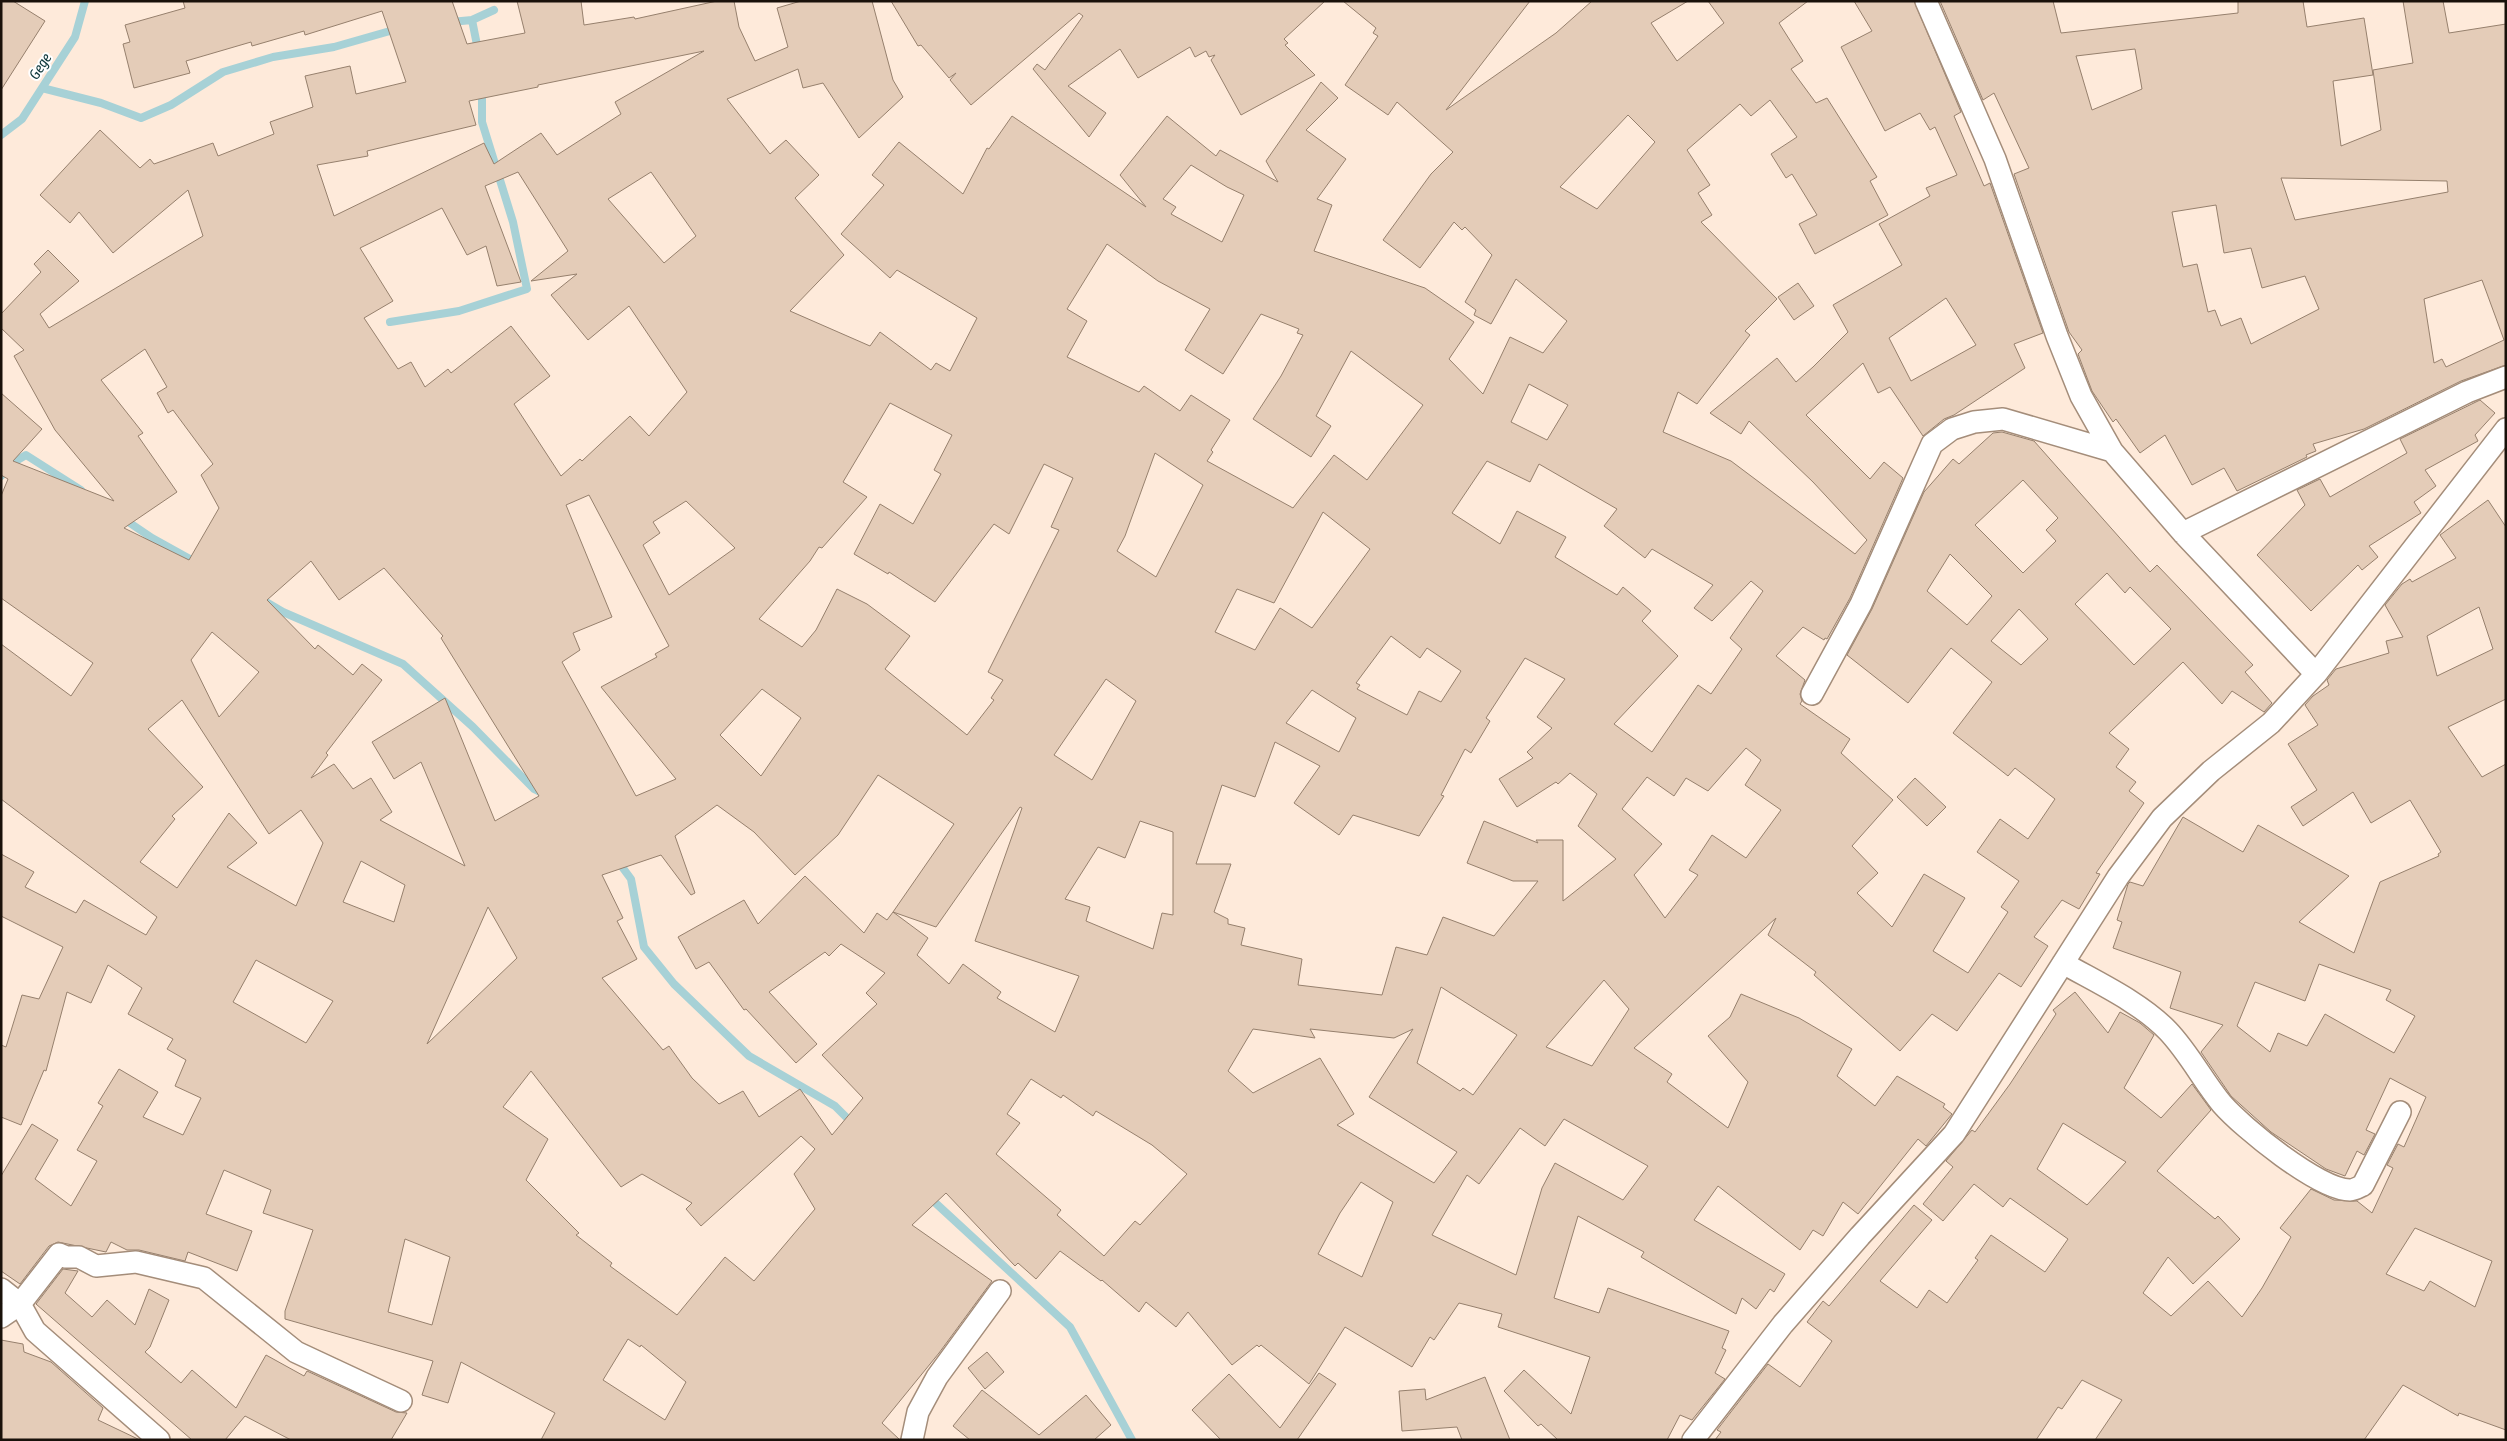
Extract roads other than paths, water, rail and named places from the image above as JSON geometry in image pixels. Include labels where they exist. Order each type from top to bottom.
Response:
[{"type":"street","points":[[1926,1],[1995,159],[2080,396],[2112,451],[2183,533],[2316,674]]},
{"type":"street","points":[[2183,533],[2467,392],[2506,377]]},
{"type":"street","points":[[1812,694],[1861,604],[1932,444],[1952,429],[1974,422],[2003,419],[2112,451]]},
{"type":"street","points":[[1693,1440],[1783,1324],[1860,1236],[1954,1134],[2118,877],[2162,818],[2211,771],[2272,723],[2316,674],[2506,429]]},
{"type":"street","points":[[2063,963],[2149,1014],[2168,1032],[2223,1104],[2245,1126],[2305,1172],[2338,1188],[2352,1191],[2363,1185],[2400,1112]]},
{"type":"street","points":[[1,1317],[20,1304],[59,1254],[66,1258],[78,1257],[96,1266],[136,1262],[180,1271],[204,1278],[296,1352],[401,1401]]},
{"type":"street","points":[[1,1289],[20,1304],[35,1331],[137,1432],[159,1440]]},
{"type":"street","points":[[912,1440],[918,1412],[937,1377],[1000,1291]]},
{"type":"waterway","name":"Gege","points":[[1,135],[22,119],[75,37],[85,1]]},
{"type":"waterway","points":[[451,22],[472,20],[494,10]]},
{"type":"waterway","points":[[472,20],[478,50]]},
{"type":"waterway","points":[[42,88],[101,103],[141,118],[171,105],[223,72],[273,57],[334,47],[397,29]]},
{"type":"waterway","points":[[390,322],[459,311],[527,289],[513,222],[482,122],[482,89]]},
{"type":"waterway","points":[[1,476],[14,462],[26,455],[81,490]]},
{"type":"waterway","points":[[124,519],[152,538],[197,563]]},
{"type":"waterway","points":[[266,602],[283,612],[403,664],[473,727],[534,789],[542,793]]},
{"type":"waterway","points":[[617,860],[631,879],[644,947],[674,984],[749,1056],[835,1106],[854,1125]]},
{"type":"waterway","points":[[929,1197],[1070,1327],[1132,1440]]}]
